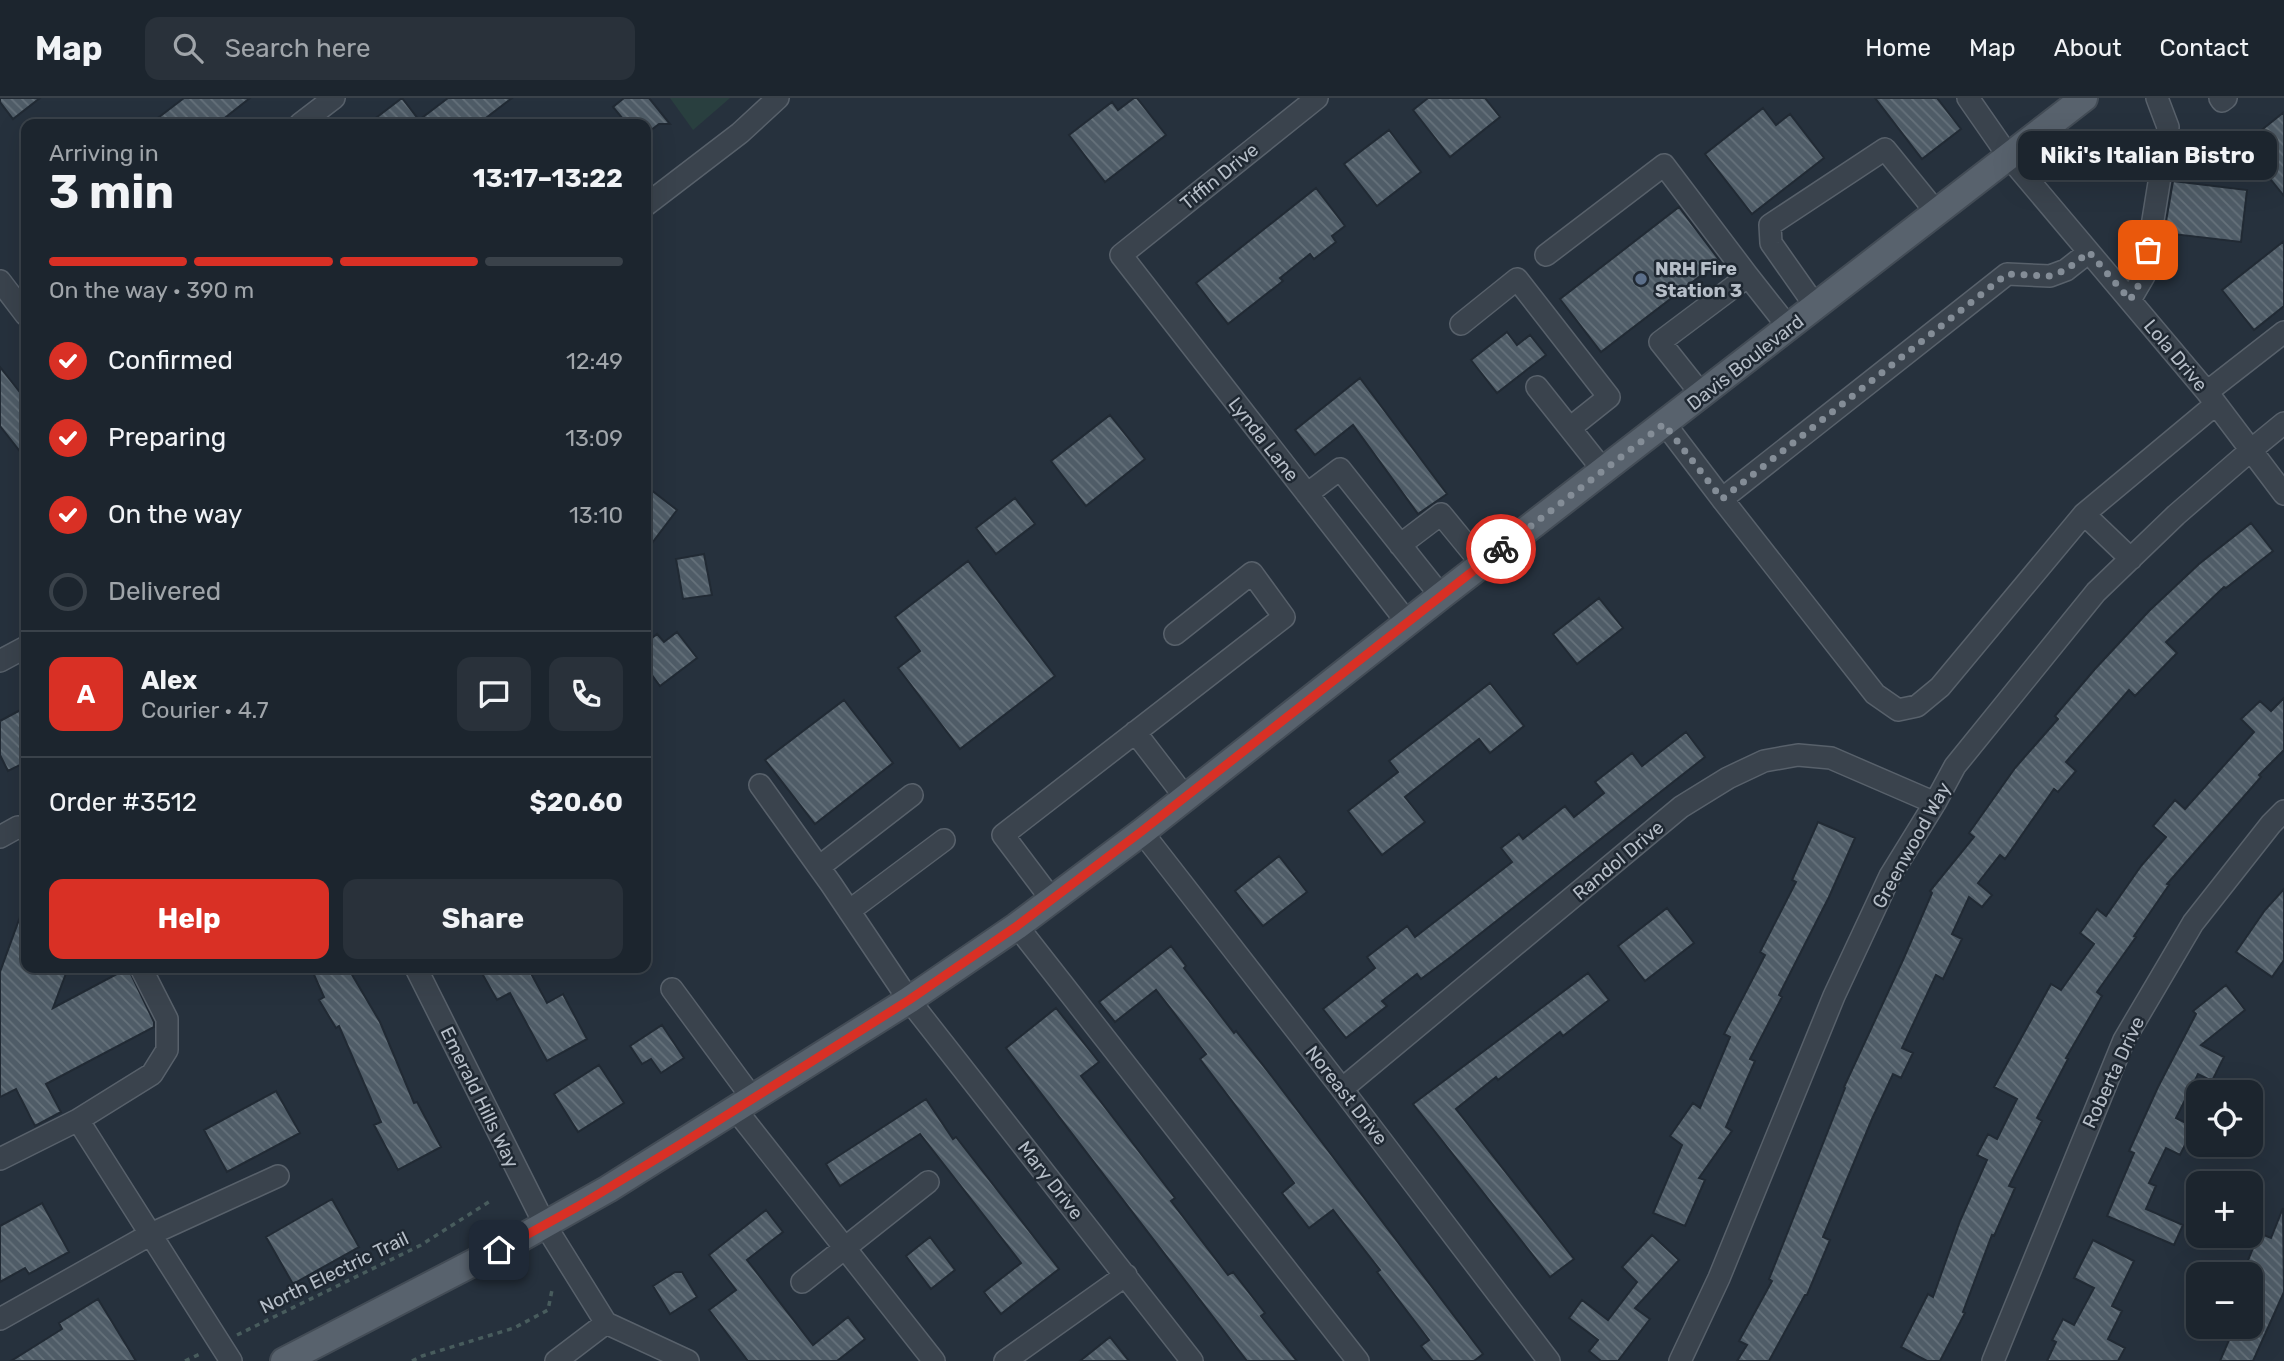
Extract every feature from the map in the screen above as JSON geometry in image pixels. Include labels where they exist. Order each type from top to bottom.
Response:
[{"type":"main road","name":"Davis Boulevard","points":[[284,1361],[367,1320],[618,1183],[909,1000],[1017,926],[2084,98]]},
{"type":"street","points":[[307,119],[334,98]]},
{"type":"street","points":[[651,201],[730,141],[778,98]]},
{"type":"street","name":"Tiffin Drive","points":[[1121,255],[1317,98]]},
{"type":"street","name":"Lola Drive","points":[[1968,98],[2009,157],[2211,398],[2284,494]]},
{"type":"street","points":[[2130,300],[2144,276],[2168,127],[2157,98]]},
{"type":"street","points":[[2220,98],[2222,101],[2226,98]]},
{"type":"street","points":[[1816,307],[1771,243],[1770,225],[1885,149],[1937,213]]},
{"type":"street","points":[[1546,255],[1664,164],[1789,328]]},
{"type":"street","points":[[1722,499],[2007,274],[2050,276],[2066,270],[2089,252]]},
{"type":"street","name":"Lynda Lane","points":[[1121,255],[1407,622]]},
{"type":"street","points":[[1702,395],[1660,342],[1748,276]]},
{"type":"street","points":[[1461,324],[1517,279],[1609,397],[1570,428]]},
{"type":"street","points":[[0,281],[21,308]]},
{"type":"street","points":[[1664,424],[1875,694],[1898,710],[1917,706],[1940,687],[2084,514],[2284,332]]},
{"type":"street","points":[[1537,387],[1603,470]]},
{"type":"street","name":"Greenwood Way","points":[[1680,1361],[1719,1278],[1834,996],[1890,876],[1955,766],[2096,592],[2250,450],[2281,432]]},
{"type":"street","points":[[1307,494],[1340,469],[1441,596]]},
{"type":"street","points":[[1400,545],[1441,514],[1482,564]]},
{"type":"street","points":[[2084,514],[2130,559]]},
{"type":"street","points":[[1052,900],[1003,835],[1284,617],[1252,573],[1175,634]]},
{"type":"street","points":[[0,661],[21,650]]},
{"type":"street","points":[[1135,732],[1185,797]]},
{"type":"street","name":"Randol Drive","points":[[1342,1089],[1681,807],[1727,778],[1764,761],[1798,755],[1831,758],[1935,803]]},
{"type":"street","name":"Mary Drive","points":[[760,785],[909,1000],[1192,1361]]},
{"type":"street","points":[[819,867],[912,795]]},
{"type":"street","name":"Roberta Drive","points":[[1993,1361],[2124,1040],[2193,923],[2284,811]]},
{"type":"street","points":[[0,837],[21,828]]},
{"type":"street","name":"Noreast Drive","points":[[1142,831],[1549,1361]]},
{"type":"street","points":[[849,911],[944,839]]},
{"type":"street","points":[[1017,926],[1358,1361]]},
{"type":"street","points":[[0,1159],[78,1120],[152,1074],[167,1050],[167,1019],[144,973]]},
{"type":"street","name":"Emerald Hills Way","points":[[418,973],[544,1225],[606,1323]]},
{"type":"street","points":[[672,989],[744,1104],[845,1248],[934,1361]]},
{"type":"street","points":[[78,1120],[226,1352]]},
{"type":"street","points":[[0,1319],[151,1234],[278,1176]]},
{"type":"street","points":[[802,1282],[928,1182]]},
{"type":"street","points":[[1019,1357],[1126,1275]]},
{"type":"street","points":[[556,1361],[606,1323],[688,1361]]},
{"type":"path","name":"North Electric Trail","points":[[185,1361],[226,1352],[421,1245],[492,1200]]},
{"type":"path","points":[[412,1361],[514,1328],[548,1310],[552,1290]]},
{"type":"green space","points":[[670,98],[730,98],[693,130]]},
{"type":"building","points":[[0,98],[40,98],[13,119],[0,102]]},
{"type":"building","points":[[184,98],[250,98],[223,119],[157,119]]},
{"type":"building","points":[[402,98],[418,119],[375,119]]},
{"type":"building","points":[[448,98],[512,98],[485,119],[420,119]]},
{"type":"building","points":[[624,98],[649,98],[670,124],[659,124],[651,130],[651,119],[623,119],[613,107]]},
{"type":"building","points":[[1137,98],[1166,135],[1105,182],[1069,135],[1112,102],[1118,110]]},
{"type":"building","points":[[1428,98],[1485,98],[1500,117],[1450,157],[1413,110]]},
{"type":"building","points":[[1875,98],[1937,98],[1961,129],[1922,159]]},
{"type":"building","points":[[1763,108],[1776,125],[1790,114],[1824,158],[1752,214],[1705,154]]},
{"type":"building","points":[[2284,112],[2284,196],[2243,145]]},
{"type":"building","points":[[1389,130],[1421,172],[1377,206],[1344,164]]},
{"type":"building","points":[[2173,181],[2247,190],[2241,242],[2164,233]]},
{"type":"building","points":[[1316,188],[1345,226],[1332,236],[1336,242],[1314,259],[1310,254],[1280,278],[1283,281],[1228,324],[1196,283]]},
{"type":"building","name":"NRH Fire Station 3","points":[[1679,207],[1720,261],[1601,352],[1560,299]]},
{"type":"building","points":[[2284,241],[2284,306],[2254,330],[2222,290]]},
{"type":"building","points":[[1507,332],[1517,345],[1530,335],[1546,355],[1497,393],[1471,360]]},
{"type":"building","points":[[0,367],[21,394],[21,453],[0,426]]},
{"type":"building","points":[[1360,378],[1447,494],[1418,514],[1353,425],[1315,455],[1295,430]]},
{"type":"building","points":[[1110,415],[1145,459],[1086,506],[1051,461]]},
{"type":"building","points":[[651,490],[677,510],[651,544]]},
{"type":"building","points":[[1015,498],[1035,524],[996,554],[976,528]]},
{"type":"building","points":[[2251,523],[2273,551],[2224,587],[2166,642],[2177,653],[2135,696],[2129,690],[2066,762],[2076,771],[2058,792],[2054,789],[2005,859],[2000,855],[1978,883],[1992,895],[1982,907],[1969,897],[1952,934],[1962,939],[1943,979],[1936,975],[1902,1048],[1913,1053],[1901,1078],[1893,1074],[1872,1119],[1823,1237],[1830,1240],[1807,1295],[1769,1361],[1737,1361],[1747,1345],[1739,1341],[1772,1281],[1769,1279],[1844,1087],[1903,960],[1932,893],[1930,891],[1974,837],[1969,833],[2015,768],[2058,719],[2055,716],[2095,669],[2149,611],[2199,564]]},
{"type":"building","points":[[704,554],[712,595],[683,599],[676,559]]},
{"type":"building","points":[[968,561],[1055,676],[960,749],[898,668],[920,651],[895,617]]},
{"type":"building","points":[[1599,598],[1623,628],[1577,664],[1553,634]]},
{"type":"building","points":[[677,632],[697,658],[660,686],[651,674],[651,639],[657,634],[664,642]]},
{"type":"building","points":[[1490,683],[1524,726],[1490,753],[1479,739],[1405,797],[1425,822],[1382,855],[1348,811],[1398,772],[1389,761]]},
{"type":"building","points":[[2284,698],[2284,750],[2259,775],[2261,777],[2167,884],[2169,885],[2134,936],[2136,937],[2097,992],[2102,996],[2066,1058],[2068,1059],[2037,1118],[2042,1121],[2009,1186],[2015,1188],[1994,1236],[1992,1235],[1963,1312],[1965,1313],[1940,1361],[1927,1361],[1901,1347],[1928,1294],[1933,1297],[1960,1221],[1987,1160],[1977,1155],[1988,1134],[1997,1139],[2017,1099],[1994,1087],[2051,984],[2061,990],[2094,944],[2080,933],[2097,909],[2106,916],[2141,866],[2166,837],[2153,826],[2175,800],[2185,809],[2254,732],[2241,719],[2260,701],[2271,711]]},
{"type":"building","points":[[844,700],[893,763],[815,824],[765,760]]},
{"type":"building","points":[[21,710],[21,764],[8,771],[0,755],[0,721]]},
{"type":"building","points":[[1686,732],[1705,757],[1452,956],[1421,979],[1417,974],[1382,1001],[1387,1006],[1346,1038],[1323,1009],[1375,968],[1367,957],[1407,926],[1415,937],[1512,862],[1501,848],[1519,834],[1523,839],[1565,806],[1574,817],[1604,793],[1595,782],[1632,753],[1642,766]]},
{"type":"building","points":[[1818,822],[1855,838],[1829,897],[1779,995],[1782,997],[1750,1059],[1755,1061],[1726,1127],[1732,1131],[1699,1178],[1705,1180],[1685,1226],[1653,1213],[1682,1145],[1670,1136],[1693,1103],[1700,1108],[1730,1037],[1724,1034],[1765,955],[1760,952],[1796,882],[1792,880]]},
{"type":"building","points":[[1279,856],[1307,892],[1263,926],[1235,891]]},
{"type":"building","points":[[2284,889],[2284,960],[2272,977],[2236,952],[2265,910]]},
{"type":"building","points":[[1667,908],[1694,943],[1645,981],[1618,946]]},
{"type":"building","points":[[21,914],[21,973],[66,973],[53,1008],[119,973],[130,973],[154,1027],[46,1084],[61,1112],[35,1126],[16,1089],[0,1097],[0,972]]},
{"type":"building","points":[[1171,946],[1186,966],[1184,968],[1273,1078],[1483,1354],[1474,1361],[1433,1361],[1421,1346],[1429,1340],[1377,1272],[1380,1270],[1333,1210],[1309,1228],[1282,1193],[1294,1183],[1200,1059],[1206,1054],[1156,990],[1115,1022],[1099,1002]]},
{"type":"building","points":[[313,973],[351,973],[380,1022],[414,1103],[417,1102],[441,1147],[398,1170],[374,1125],[381,1122],[339,1026],[336,1028],[319,1000],[324,997]]},
{"type":"building","points":[[482,973],[531,973],[547,1003],[563,994],[587,1039],[547,1061],[510,993],[497,1000]]},
{"type":"building","points":[[1588,973],[1609,1000],[1563,1036],[1560,1032],[1498,1080],[1496,1077],[1456,1109],[1574,1259],[1550,1277],[1413,1104]]},
{"type":"building","points":[[2226,985],[2245,1010],[2201,1045],[2224,1057],[2212,1080],[2198,1074],[2195,1080],[2186,1080],[2186,1098],[2176,1118],[2186,1123],[2186,1143],[2180,1155],[2166,1148],[2149,1183],[2156,1186],[2146,1209],[2183,1225],[2174,1245],[2107,1216],[2134,1153],[2129,1151],[2196,1014],[2193,1011]]},
{"type":"building","points":[[1056,1008],[1099,1062],[1081,1076],[1175,1198],[1171,1201],[1228,1275],[1233,1272],[1265,1313],[1261,1316],[1297,1361],[1247,1361],[1006,1048]]},
{"type":"building","points":[[662,1025],[684,1058],[661,1073],[651,1059],[642,1064],[630,1046]]},
{"type":"building","points":[[599,1065],[624,1103],[578,1132],[554,1094]]},
{"type":"building","points":[[276,1091],[300,1133],[227,1172],[204,1130]]},
{"type":"building","points":[[926,1099],[953,1139],[956,1137],[1059,1269],[1001,1314],[984,1292],[1021,1263],[920,1134],[840,1186],[826,1164]]},
{"type":"building","points":[[332,1199],[359,1247],[293,1284],[266,1237]]},
{"type":"building","points":[[42,1203],[69,1252],[29,1274],[25,1268],[0,1282],[0,1226]]},
{"type":"building","points":[[2283,1208],[2284,1292],[2263,1339],[2263,1262],[2247,1262],[2253,1248],[2263,1248],[2263,1235],[2271,1238]]},
{"type":"building","points":[[766,1210],[783,1232],[747,1260],[813,1345],[848,1317],[865,1339],[837,1361],[748,1361],[709,1310],[736,1290],[709,1255]]},
{"type":"building","points":[[1652,1235],[1679,1260],[1635,1308],[1650,1319],[1618,1361],[1601,1361],[1589,1351],[1598,1340],[1569,1318],[1582,1300],[1608,1320],[1637,1282],[1622,1267]]},
{"type":"building","points":[[930,1237],[955,1270],[931,1289],[906,1256]]},
{"type":"building","points":[[2093,1240],[2134,1261],[2112,1306],[2122,1311],[2108,1339],[2125,1348],[2118,1361],[2047,1361],[2056,1342],[2052,1340],[2063,1319],[2074,1325],[2094,1288],[2074,1278]]},
{"type":"building","points":[[675,1272],[682,1272],[697,1297],[670,1314],[653,1286]]},
{"type":"building","points":[[98,1299],[136,1361],[11,1361],[62,1329],[59,1323]]},
{"type":"building","points":[[1110,1337],[1129,1361],[1080,1361]]},
{"type":"building","points":[[2229,1339],[2263,1339],[2253,1361],[2220,1361]]},
{"type":"way so far","points":[[1501,549],[1664,424],[1722,499],[2007,274],[2050,276],[2066,270],[2089,252],[2130,300],[2144,276],[2148,250]]},
{"type":"place","name":"Niki's Italian Bistro","points":[[2148,250]]},
{"type":"place","name":"NRH Fire Station 3","points":[[1641,279]]},
{"type":"route","points":[[499,1250],[681,1144],[909,1000],[1017,926],[1501,549]]}]
